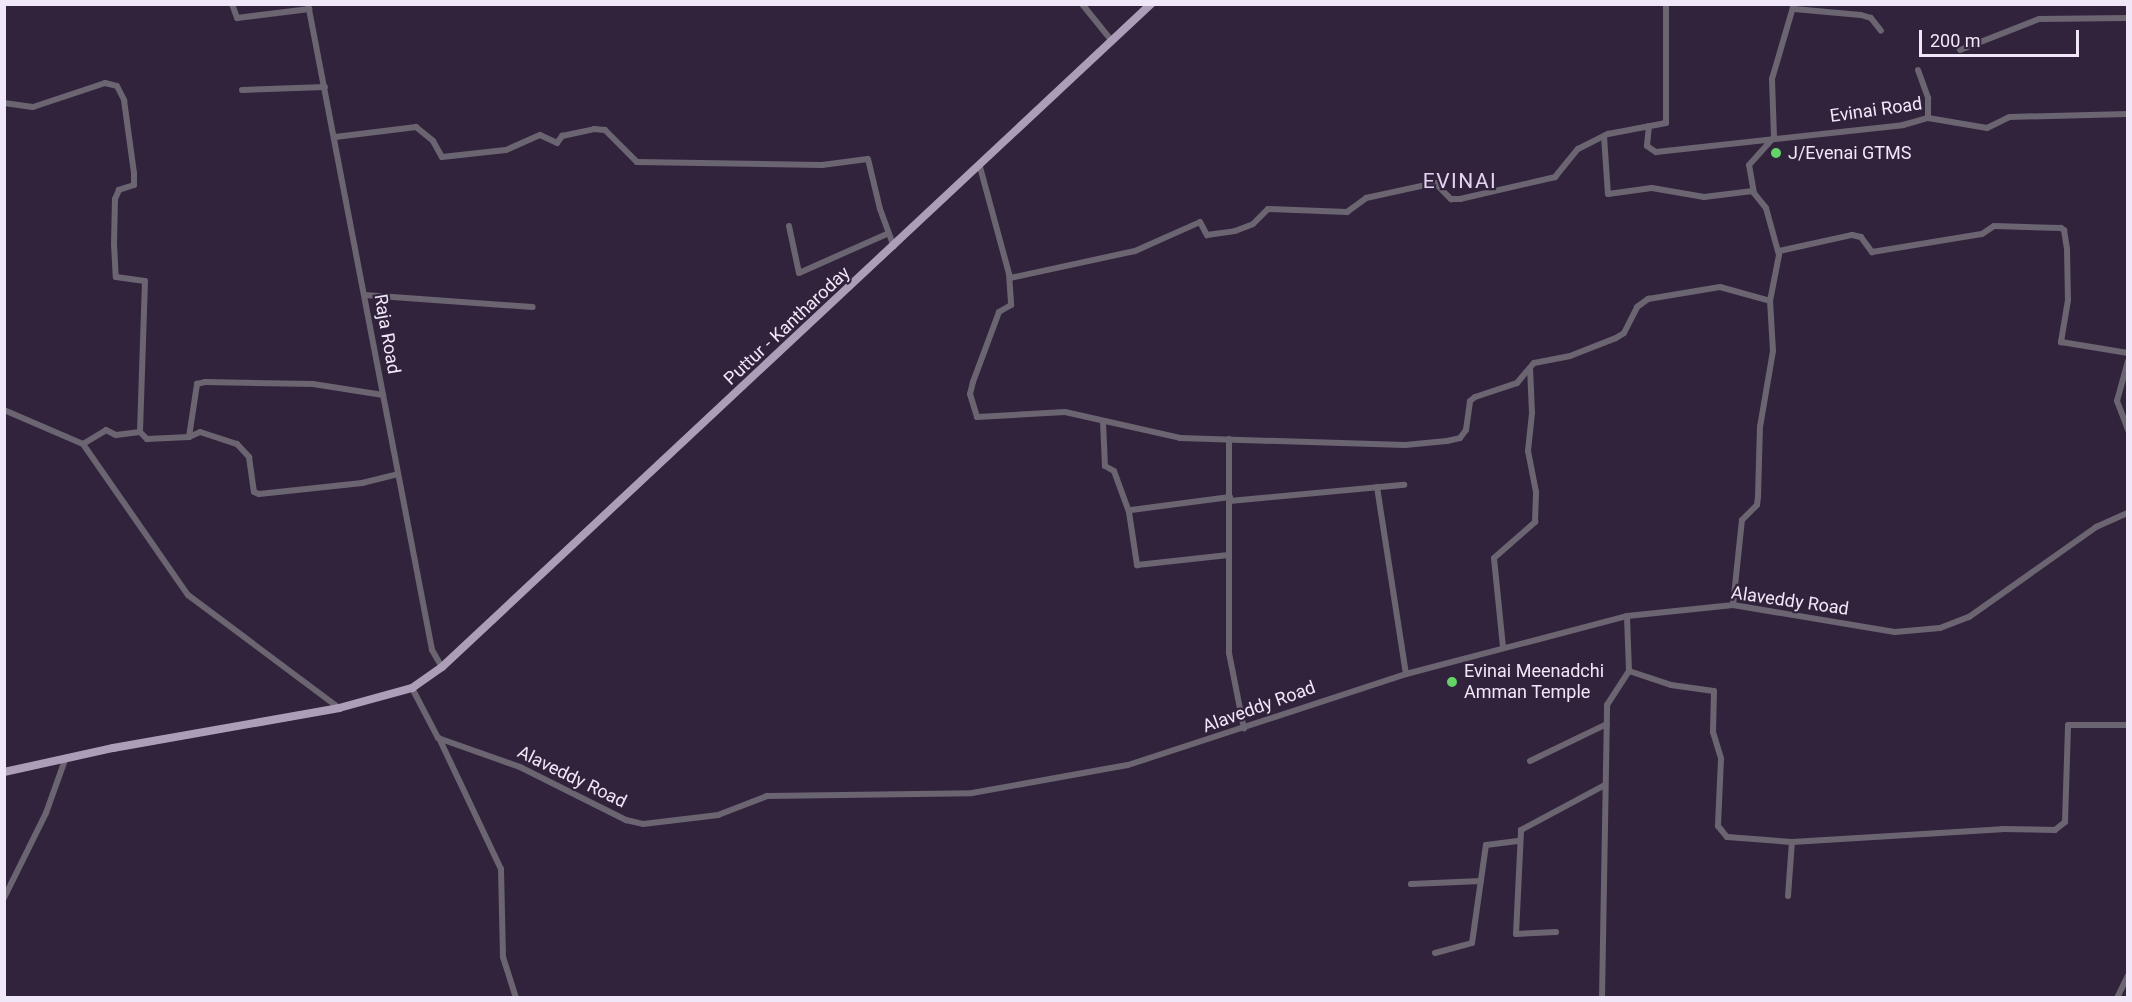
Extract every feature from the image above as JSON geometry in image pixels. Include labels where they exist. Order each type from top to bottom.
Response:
[{"type":"main road","name":"Puttur - Kantharoday","points":[[4,772],[113,747],[339,708],[412,688],[442,667],[980,167],[1151,4]]},
{"type":"street","points":[[232,4],[237,18],[309,7]]},
{"type":"street","points":[[1082,4],[1112,41]]},
{"type":"street","points":[[1010,278],[1135,251],[1200,222],[1207,235],[1235,231],[1253,224],[1268,209],[1347,212],[1366,198],[1435,183],[1451,199],[1460,199],[1555,177],[1578,149],[1604,136],[1666,123],[1668,112],[1664,64],[1668,46],[1666,4]]},
{"type":"street","name":"Raja Road","points":[[309,7],[432,650],[442,667]]},
{"type":"street","points":[[1733,605],[1742,520],[1757,505],[1760,427],[1773,351],[1770,301],[1779,250],[1766,208],[1753,191],[1750,159],[1774,136],[1772,79],[1794,7],[1862,15],[1871,18],[1881,31]]},
{"type":"street","points":[[1960,50],[2038,19],[2127,18]]},
{"type":"street","points":[[1918,70],[1928,98],[1928,118]]},
{"type":"street","points":[[4,103],[33,107],[105,83],[117,86],[124,100],[133,146],[134,184],[119,190],[115,199],[116,278],[145,281],[140,432],[147,440],[189,437],[200,432],[237,444],[249,458],[254,492],[259,494],[362,483],[398,474]]},
{"type":"street","points":[[242,90],[325,87]]},
{"type":"street","name":"Evinai Road","points":[[1649,126],[1647,146],[1656,152],[1774,136],[1903,126],[1928,118],[1987,128],[2010,117],[2127,114]]},
{"type":"street","points":[[335,137],[416,127],[433,141],[442,157],[506,150],[540,135],[557,143],[562,136],[594,129],[605,130],[637,162],[822,165],[868,159],[894,247]]},
{"type":"street","points":[[1604,136],[1608,194],[1652,188],[1704,197],[1753,191]]},
{"type":"street","points":[[980,167],[1010,278],[1011,305],[999,312],[973,381],[972,411],[976,417],[1065,412],[1180,438],[1405,445],[1447,441],[1460,438],[1466,430],[1470,401],[1517,382],[1529,365],[1570,356],[1616,338],[1624,333],[1637,307],[1661,295],[1720,287],[1770,301]]},
{"type":"street","points":[[789,226],[799,273],[889,233]]},
{"type":"street","points":[[1779,250],[1852,235],[1861,237],[1872,252],[1982,234],[1994,226],[2061,228],[2067,249],[2068,292],[2061,342],[2127,353]]},
{"type":"street","points":[[365,295],[533,307]]},
{"type":"street","points":[[2127,361],[2117,401],[2127,430]]},
{"type":"street","points":[[1503,646],[1494,558],[1535,522],[1536,492],[1528,451],[1532,412],[1529,365]]},
{"type":"street","points":[[189,437],[197,384],[205,382],[313,384],[383,395]]},
{"type":"street","points":[[4,410],[83,444],[188,596],[339,708]]},
{"type":"street","points":[[1103,421],[1105,466],[1114,471],[1129,512],[1137,565],[1228,555]]},
{"type":"street","points":[[83,444],[106,430],[116,435],[140,432]]},
{"type":"street","points":[[1229,438],[1229,653],[1244,729]]},
{"type":"street","points":[[1131,510],[1230,499],[1404,485]]},
{"type":"street","points":[[1377,487],[1406,674]]},
{"type":"street","name":"Alaveddy Road","points":[[438,738],[520,767],[626,820],[643,824],[718,814],[767,796],[972,793],[1128,765],[1244,729],[1406,674],[1503,646],[1627,615],[1733,605],[1895,632],[1940,628],[1969,616],[2096,527],[2127,513]]},
{"type":"street","points":[[1602,998],[1607,705],[1629,671],[1627,615]]},
{"type":"street","points":[[1629,671],[1671,685],[1714,691],[1713,732],[1721,759],[1718,826],[1722,834],[1792,842],[2061,828],[2065,822],[2068,725],[2127,725]]},
{"type":"street","points":[[412,688],[501,869],[503,957],[516,998]]},
{"type":"street","points":[[1530,761],[1606,724]]},
{"type":"street","points":[[4,898],[46,813],[64,760]]},
{"type":"street","points":[[1556,932],[1516,934],[1518,841],[1526,825],[1605,785]]},
{"type":"street","points":[[1435,953],[1472,943],[1486,845],[1518,841]]},
{"type":"street","points":[[1788,896],[1792,842]]},
{"type":"street","points":[[1411,884],[1480,881]]},
{"type":"street","points":[[2117,998],[2127,975]]},
{"type":"place","name":"J/Evenai GTMS","points":[[1776,153]]},
{"type":"place","name":"Evinai Meenadchi Amman Temple","points":[[1452,682]]},
{"type":"district","name":"EVINAI","points":[[1460,181]]}]
